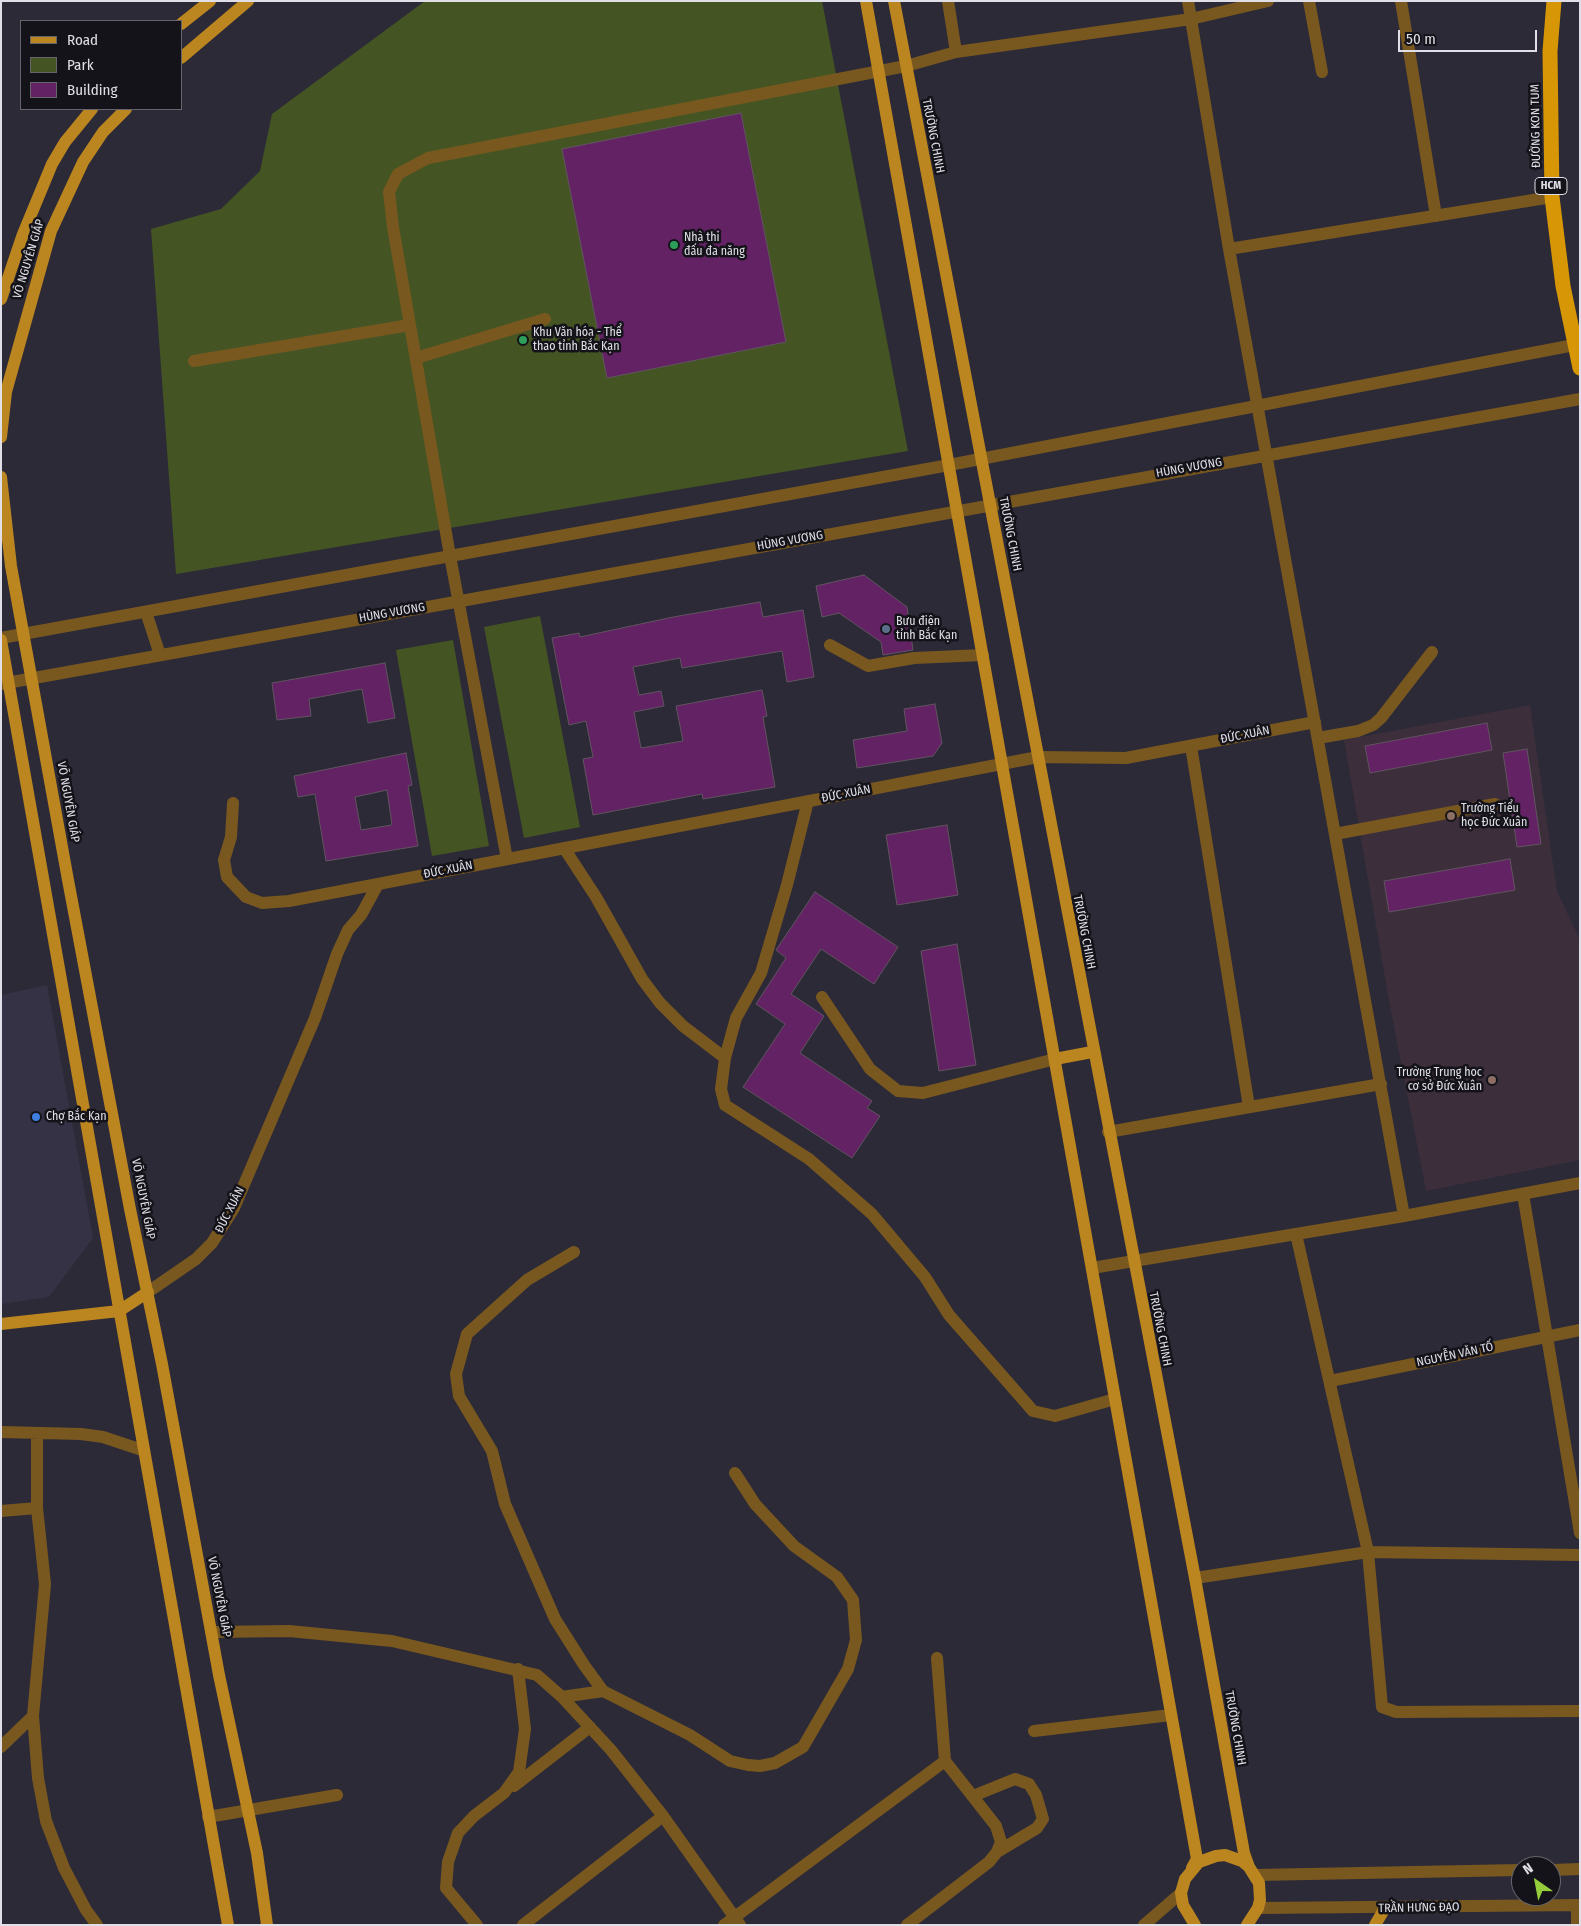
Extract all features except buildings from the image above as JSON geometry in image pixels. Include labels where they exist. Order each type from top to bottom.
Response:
[{"type":"highway","name":"ĐƯỜNG KON TUM","points":[[1554,1],[1550,50],[1552,197],[1564,286],[1580,368]]},
{"type":"main road","points":[[182,23],[210,1]]},
{"type":"main road","points":[[182,57],[248,1]]},
{"type":"main road","points":[[866,1],[1197,1859],[1185,1879],[1182,1893],[1183,1905],[1195,1925]]},
{"type":"main road","name":"TRƯỜNG CHINH","points":[[894,1],[1038,757],[1092,1052],[1194,1578],[1244,1853],[1260,1891],[1253,1919]]},
{"type":"main road","name":"VÕ NGUYÊN GIÁP","points":[[1,299],[23,234],[52,164],[65,142],[91,110]]},
{"type":"main road","name":"VÕ NGUYÊN GIÁP","points":[[1,437],[6,392],[51,230],[83,162],[103,132],[125,110]]},
{"type":"main road","name":"VÕ NGUYÊN GIÁP","points":[[1,477],[7,536],[31,678],[128,1200],[148,1292],[211,1632],[248,1810],[267,1925]]},
{"type":"main road","points":[[1,639],[5,683],[228,1925]]},
{"type":"main road","points":[[1055,1059],[1092,1052]]},
{"type":"main road","points":[[1,1324],[119,1311],[148,1292]]},
{"type":"main road","points":[[1192,1868],[1207,1858],[1225,1855],[1242,1861],[1252,1871]]},
{"type":"main road","points":[[1375,1925],[1385,1908]]},
{"type":"street","points":[[948,1],[956,52]]},
{"type":"street","points":[[1188,1],[1229,248],[1404,1216]]},
{"type":"street","points":[[507,859],[458,601],[410,325],[389,192],[398,174],[428,158],[906,66],[956,52],[1191,19],[1268,1]]},
{"type":"street","points":[[1309,1],[1322,72]]},
{"type":"street","points":[[1402,1],[1436,216]]},
{"type":"street","points":[[1229,248],[1552,197]]},
{"type":"street","points":[[416,358],[545,319]]},
{"type":"street","points":[[194,361],[410,325]]},
{"type":"street","points":[[1,639],[949,465],[1574,345]]},
{"type":"street","name":"HÙNG VƯƠNG","points":[[5,683],[1580,399]]},
{"type":"street","points":[[146,612],[160,655]]},
{"type":"street","points":[[830,645],[868,666],[914,658],[983,655]]},
{"type":"street","points":[[1318,738],[1358,731],[1381,718],[1432,652]]},
{"type":"street","name":"ĐỨC XUÂN","points":[[233,803],[231,837],[224,860],[227,877],[246,897],[262,903],[289,901],[1038,757],[1126,758],[1315,722]]},
{"type":"street","points":[[1191,746],[1249,1107]]},
{"type":"street","points":[[808,801],[787,885],[761,973],[736,1018],[725,1058],[721,1089],[725,1105],[809,1159],[872,1214],[925,1277],[949,1315],[1033,1411],[1055,1416],[1115,1399]]},
{"type":"street","points":[[1335,834],[1495,804]]},
{"type":"street","points":[[564,848],[596,898],[642,979],[660,1002],[683,1026],[725,1058]]},
{"type":"street","name":"ĐỨC XUÂN","points":[[148,1292],[196,1259],[212,1243],[234,1208],[314,1018],[337,954],[348,930],[361,915],[378,884]]},
{"type":"street","points":[[822,997],[870,1069],[898,1091],[923,1094],[1055,1059]]},
{"type":"street","points":[[1108,1132],[1380,1084]]},
{"type":"street","points":[[1092,1268],[1404,1216],[1580,1183]]},
{"type":"street","points":[[1523,1194],[1580,1533]]},
{"type":"street","points":[[1296,1234],[1368,1552],[1382,1707],[1396,1712],[1580,1710]]},
{"type":"street","points":[[574,1252],[527,1280],[466,1334],[456,1374],[459,1396],[492,1451],[505,1504],[555,1619],[603,1691],[690,1735],[730,1760],[760,1766],[775,1763],[803,1746],[848,1669],[856,1640],[853,1600],[837,1577],[794,1546],[755,1504],[735,1473]]},
{"type":"street","name":"NGUYỄN VĂN TỐ","points":[[1330,1381],[1580,1330]]},
{"type":"street","points":[[1,1432],[103,1437],[142,1450]]},
{"type":"street","points":[[37,1433],[37,1508],[45,1584],[33,1716],[38,1778],[46,1822],[64,1868],[93,1923]]},
{"type":"street","points":[[1,1511],[37,1508]]},
{"type":"street","points":[[1194,1578],[1368,1552],[1580,1554]]},
{"type":"street","points":[[211,1632],[290,1631],[339,1634],[392,1641],[537,1675],[562,1697],[590,1727],[663,1816],[733,1922],[945,1761]]},
{"type":"street","points":[[907,1925],[989,1862],[1001,1842],[996,1826],[945,1761],[936,1658]]},
{"type":"street","points":[[504,1793],[519,1772],[525,1729],[518,1670]]},
{"type":"street","points":[[562,1697],[603,1691]]},
{"type":"street","points":[[1034,1731],[1171,1715]]},
{"type":"street","points":[[1,1747],[33,1716]]},
{"type":"street","points":[[477,1925],[446,1888],[448,1862],[458,1832],[474,1816],[590,1727]]},
{"type":"street","points":[[973,1796],[1015,1779],[1029,1784],[1036,1795],[1043,1819],[1038,1828],[996,1852]]},
{"type":"street","points":[[208,1817],[337,1795]]},
{"type":"street","points":[[523,1925],[663,1816]]},
{"type":"street","points":[[1561,1870],[1580,1869]]},
{"type":"street","points":[[1252,1871],[1511,1870]]},
{"type":"street","points":[[1144,1925],[1182,1893]]},
{"type":"street","points":[[1577,1925],[1579,1906]]},
{"type":"street","name":"TRẦN HƯNG ĐẠO","points":[[1253,1919],[1385,1908],[1579,1906]]},
{"type":"shaded area","points":[[1530,705],[1557,891],[1580,940],[1580,1160],[1426,1191],[1389,1001],[1344,740]]},
{"type":"shaded area","name":"Chợ Bắc Kạn","points":[[47,985],[93,1238],[49,1297],[1,1304],[1,995]]},
{"type":"green space","name":"Khu Văn hóa - Thể thao tỉnh Bắc Kạn","points":[[425,1],[822,1],[908,451],[176,574],[151,229],[221,209],[260,171],[272,114]]},
{"type":"green space","points":[[540,616],[580,827],[524,838],[484,627]]},
{"type":"green space","points":[[453,640],[489,846],[432,856],[396,650]]},
{"type":"place","name":"Nhà thi đấu đa năng","points":[[674,245]]},
{"type":"place","name":"Khu Văn hóa - Thể thao tỉnh Bắc Kạn","points":[[523,340]]},
{"type":"place","name":"Bưu điện tỉnh Bắc Kạn","points":[[886,629]]},
{"type":"place","name":"Trường Tiểu học Đức Xuân","points":[[1451,816]]},
{"type":"place","name":"Trường Trung học cơ sở Đức Xuân","points":[[1492,1080]]},
{"type":"place","name":"Chợ Bắc Kạn","points":[[36,1117]]}]
